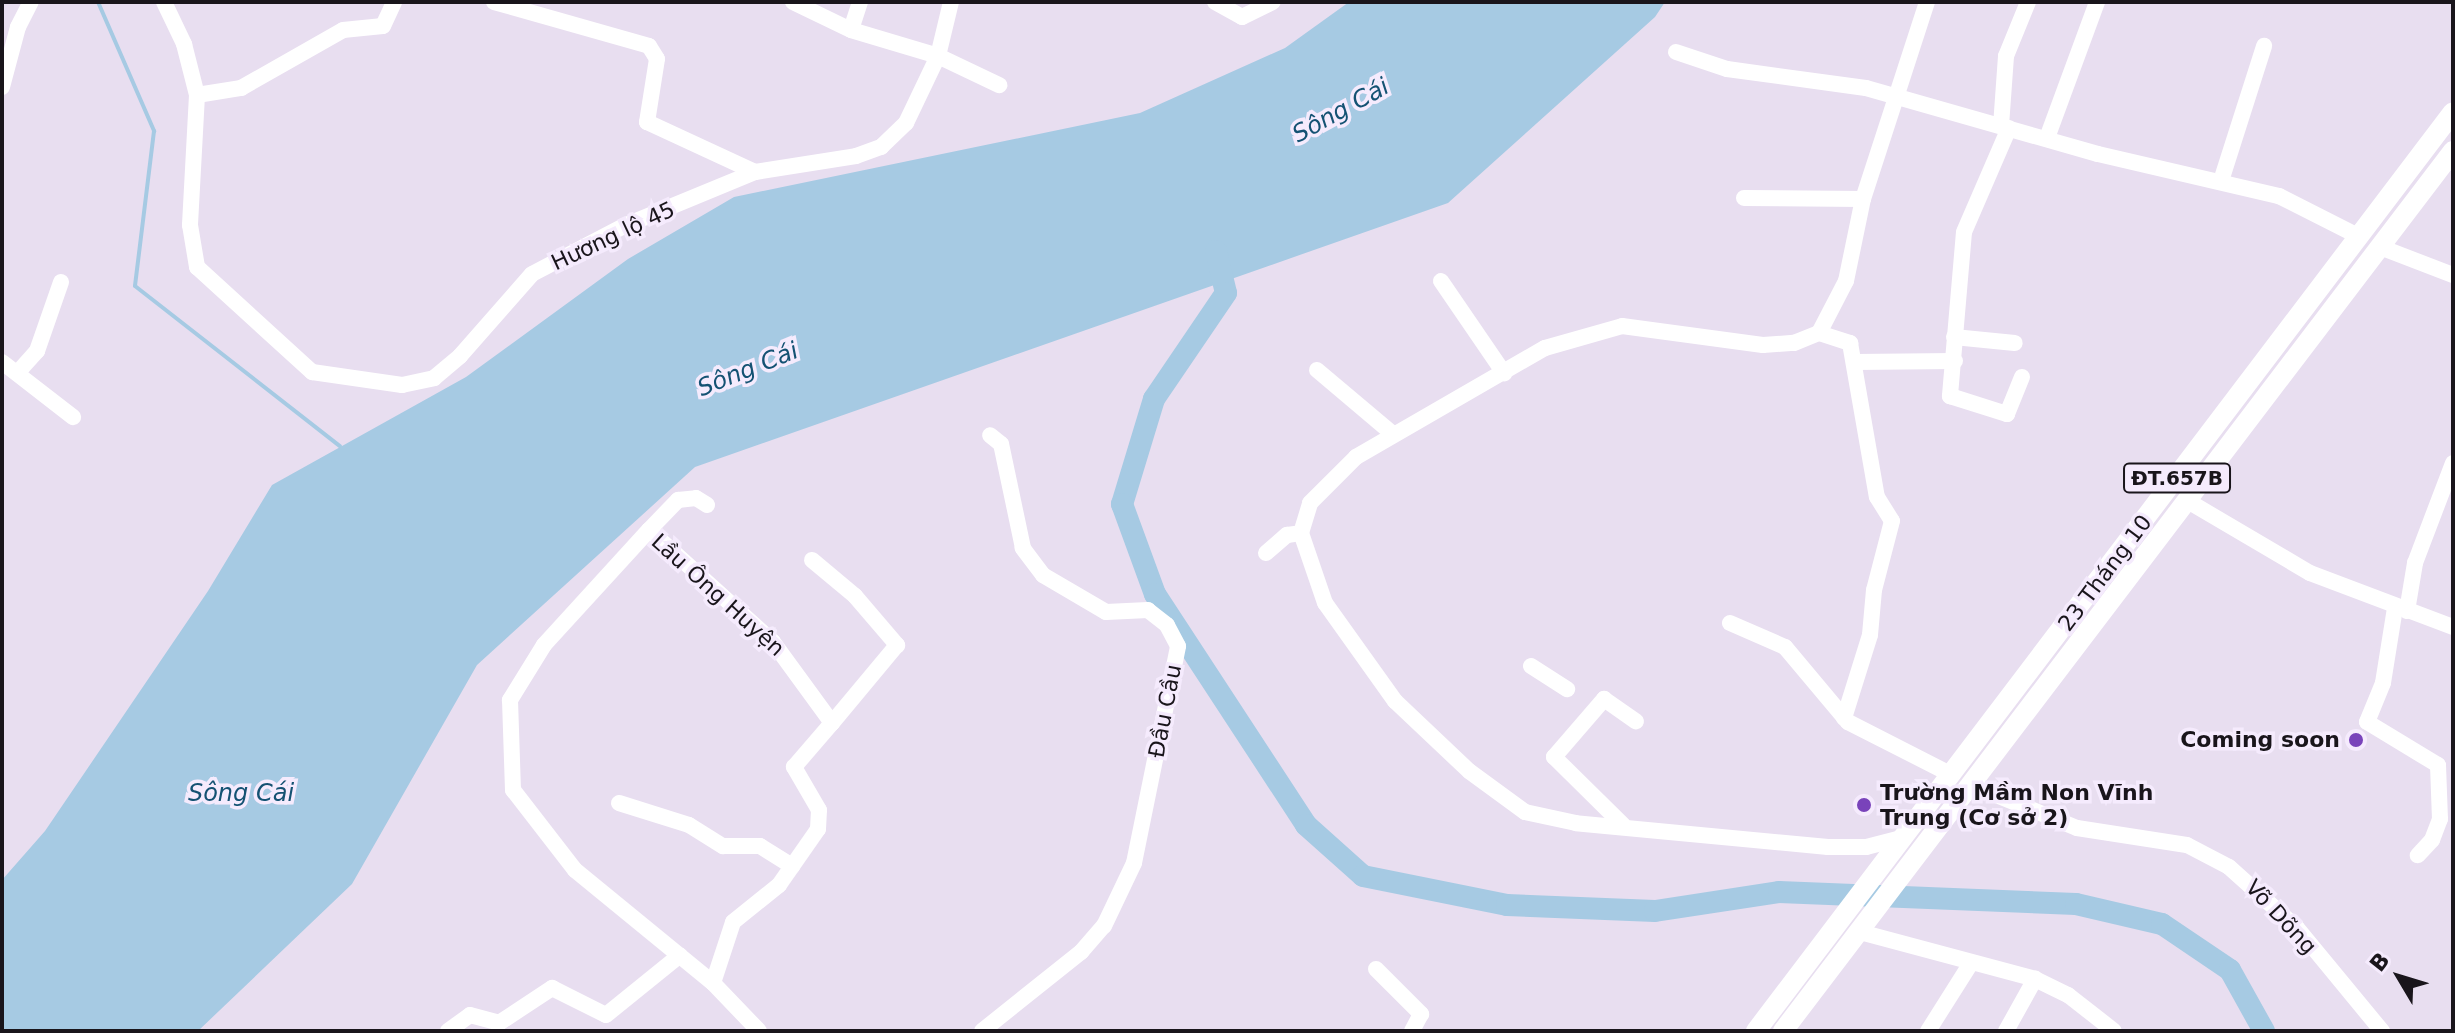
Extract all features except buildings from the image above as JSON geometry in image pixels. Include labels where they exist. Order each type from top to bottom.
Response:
[{"type":"main road","name":"23 Tháng 10","points":[[1903,840],[2453,112]]},
{"type":"main road","name":"23 Tháng 10","points":[[1862,930],[2453,151]]},
{"type":"main road","points":[[2360,237],[2380,247]]},
{"type":"main road","points":[[1952,775],[1972,785]]},
{"type":"main road","name":"ĐT.657B","points":[[1756,1031],[1903,840]]},
{"type":"main road","name":"ĐT.657B","points":[[1783,1031],[1862,930]]},
{"type":"street","points":[[2,87],[18,27],[31,2]]},
{"type":"street","name":"Hương lộ 45","points":[[164,2],[184,44],[197,95],[190,225],[197,267],[294,358],[333,378],[402,385],[434,378],[478,338],[532,274],[624,226],[755,172],[856,156],[881,147],[906,123],[938,56],[951,2]]},
{"type":"street","points":[[197,95],[241,88],[343,30],[383,26],[394,2]]},
{"type":"street","points":[[494,2],[649,46],[657,59],[647,122],[755,172]]},
{"type":"street","points":[[793,2],[851,30],[938,56],[999,85]]},
{"type":"street","points":[[851,30],[860,2]]},
{"type":"street","points":[[1215,2],[1242,17],[1273,2]]},
{"type":"street","points":[[1819,333],[1846,281],[1863,199],[1927,2]]},
{"type":"street","points":[[2022,377],[2007,414],[1950,396],[1964,232],[2005,127],[2006,56],[2028,2]]},
{"type":"street","points":[[2047,138],[2097,2]]},
{"type":"street","points":[[2221,181],[2264,46]]},
{"type":"street","points":[[1676,52],[1727,69],[1822,80],[1897,96],[2185,176],[2221,181],[2279,196],[2360,237]]},
{"type":"street","points":[[1744,198],[1863,199]]},
{"type":"street","points":[[2380,247],[2453,275]]},
{"type":"street","points":[[1441,281],[1504,373]]},
{"type":"street","points":[[19,371],[37,351],[61,282]]},
{"type":"street","points":[[1844,718],[1870,635],[1874,590],[1892,521],[1877,497],[1850,343],[1819,333],[1794,343],[1763,345],[1643,327],[1607,327],[1545,348],[1393,434],[1356,457],[1321,489],[1304,514],[1301,533],[1325,603],[1371,671],[1425,732],[1525,812],[1828,847],[1866,847],[1903,840]]},
{"type":"street","points":[[1954,337],[2015,343]]},
{"type":"street","points":[[1855,362],[1955,361]]},
{"type":"street","points":[[2,362],[19,371],[73,417]]},
{"type":"street","points":[[1317,370],[1393,434]]},
{"type":"street","name":"Đầu Cầu","points":[[982,1031],[1081,952],[1110,914],[1134,863],[1178,646],[1167,625],[1148,610],[1106,612],[1043,575],[1023,548],[1001,444],[990,435]]},
{"type":"street","points":[[2418,855],[2432,840],[2440,819],[2438,765],[2367,722],[2383,683],[2415,563],[2453,463]]},
{"type":"street","points":[[649,530],[678,500],[696,498],[707,505]]},
{"type":"street","points":[[2186,500],[2310,573],[2453,627]]},
{"type":"street","name":"Lầu Ông Huyện","points":[[759,1031],[713,983],[575,870],[516,795],[509,757],[508,708],[521,679],[544,645],[649,530],[773,642],[832,723]]},
{"type":"street","points":[[1266,553],[1287,535],[1301,533]]},
{"type":"street","points":[[713,983],[733,922],[773,891],[792,866],[821,816],[794,767],[893,653],[897,641],[812,560]]},
{"type":"street","points":[[1730,623],[1785,647],[1844,718],[1952,775]]},
{"type":"street","points":[[1531,666],[1567,689]]},
{"type":"street","points":[[1623,825],[1554,757],[1604,699],[1636,721]]},
{"type":"street","name":"Võ Dõng","points":[[1972,785],[2077,828],[2187,845],[2229,867],[2297,928],[2382,1031]]},
{"type":"street","points":[[619,803],[689,825],[723,846],[760,846],[792,866]]},
{"type":"street","points":[[1862,930],[2035,979],[2068,995],[2114,1031]]},
{"type":"street","points":[[448,1031],[470,1015],[499,1023],[552,988],[606,1015],[680,955]]},
{"type":"street","points":[[1928,1031],[1971,963]]},
{"type":"street","points":[[1376,969],[1421,1014],[1412,1031]]},
{"type":"street","points":[[2006,1031],[2035,979]]},
{"type":"water","name":"Sông Cái","points":[[1349,2],[1665,2],[1655,17],[1448,203],[695,467],[477,665],[352,884],[198,1031],[2,1031],[2,880],[45,831],[208,591],[272,485],[466,377],[628,259],[734,197],[1140,113],[1285,48]]},
{"type":"waterway","points":[[98,2],[154,131],[135,286],[340,446]]},
{"type":"waterway","points":[[1216,251],[1226,293],[1154,399],[1122,504],[1155,594],[1306,825],[1363,876],[1507,905],[1655,911],[1779,892],[2076,904],[2162,924],[2230,970],[2264,1031]]},
{"type":"place","name":"Coming soon","points":[[2356,740]]},
{"type":"place","name":"Trường Mầm Non Vĩnh Trung (Cơ sở 2)","points":[[1864,805]]}]
